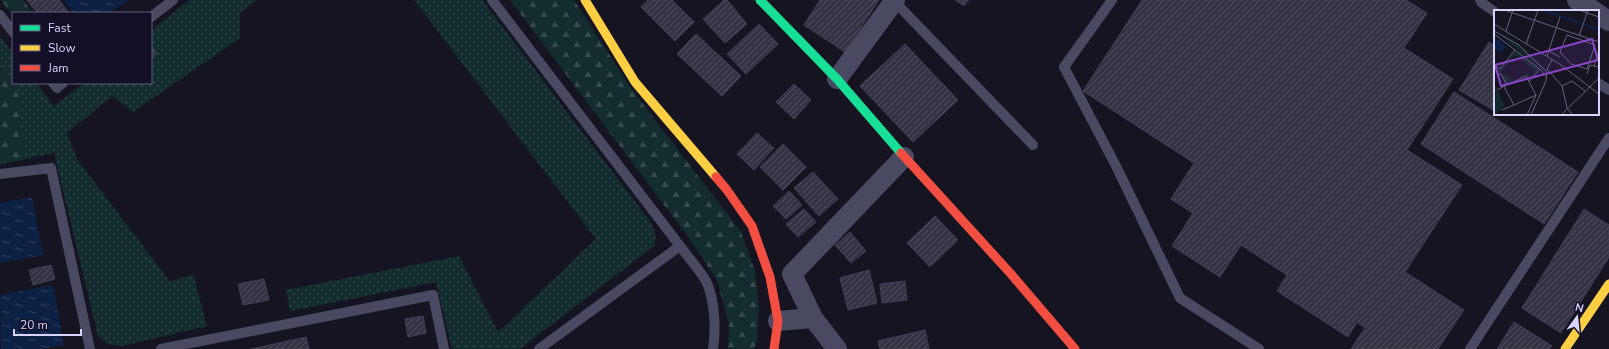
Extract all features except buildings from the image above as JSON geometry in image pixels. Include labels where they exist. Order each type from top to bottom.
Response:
[{"type":"street","points":[[585,0],[635,82],[727,190],[752,226],[770,277],[778,321],[774,349]]},
{"type":"street","points":[[760,0],[837,79],[904,156],[1011,274],[1075,349]]},
{"type":"street","points":[[837,79],[894,0]]},
{"type":"street","points":[[1577,0],[1592,10]]},
{"type":"street","points":[[1599,15],[1609,21]]},
{"type":"street","points":[[837,349],[813,318],[792,274],[904,156]]},
{"type":"street","points":[[1565,349],[1609,284]]},
{"type":"street","points":[[778,321],[813,318]]},
{"type":"lane","points":[[152,16],[173,0]]},
{"type":"lane","points":[[492,0],[706,281],[710,293],[716,328],[713,349]]},
{"type":"lane","points":[[894,0],[1033,145]]},
{"type":"lane","points":[[1112,0],[1064,67],[1116,166],[1180,298],[1259,349]]},
{"type":"lane","points":[[1480,0],[1482,4],[1494,11]]},
{"type":"lane","points":[[0,15],[12,31]]},
{"type":"lane","points":[[54,84],[57,88],[62,84]]},
{"type":"lane","points":[[1599,84],[1609,90]]},
{"type":"lane","points":[[1470,349],[1609,138]]},
{"type":"lane","points":[[0,174],[51,168],[90,349]]},
{"type":"lane","points":[[539,349],[680,246]]},
{"type":"lane","points":[[161,349],[433,295],[444,349]]},
{"type":"green space","points":[[1,0],[23,0],[32,12],[12,12],[12,15]]},
{"type":"green space","points":[[190,0],[257,0],[240,13],[240,38],[133,112],[112,96],[67,133],[77,159],[170,282],[193,274],[207,326],[122,346],[107,344],[98,336],[54,153],[0,164],[0,36],[12,52],[12,84],[37,84],[54,106],[83,84],[152,84],[152,29]]},
{"type":"green space","points":[[414,0],[482,0],[652,224],[656,236],[654,246],[520,349],[452,349],[436,282],[290,311],[286,290],[459,256],[498,332],[596,239]]},
{"type":"green space","points":[[510,0],[574,0],[630,87],[741,232],[755,271],[759,308],[757,341],[754,349],[728,349],[729,324],[717,280],[689,238]]},
{"type":"green space","points":[[0,61],[7,70],[22,104],[19,115],[26,159],[0,164]]},
{"type":"water","points":[[64,0],[128,0],[111,12],[72,12]]},
{"type":"water","points":[[32,197],[43,255],[0,263],[0,203]]},
{"type":"water","points":[[53,285],[64,345],[41,349],[1,349],[0,295]]},
{"type":"traffic: fast","points":[[760,0],[837,79],[901,153]]},
{"type":"traffic: slow","points":[[585,0],[635,82],[716,177]]},
{"type":"traffic: slow","points":[[1565,349],[1609,284]]},
{"type":"traffic: jam","points":[[901,153],[1011,274],[1075,349]]},
{"type":"traffic: jam","points":[[716,177],[752,226],[770,277],[778,321],[774,349]]}]
